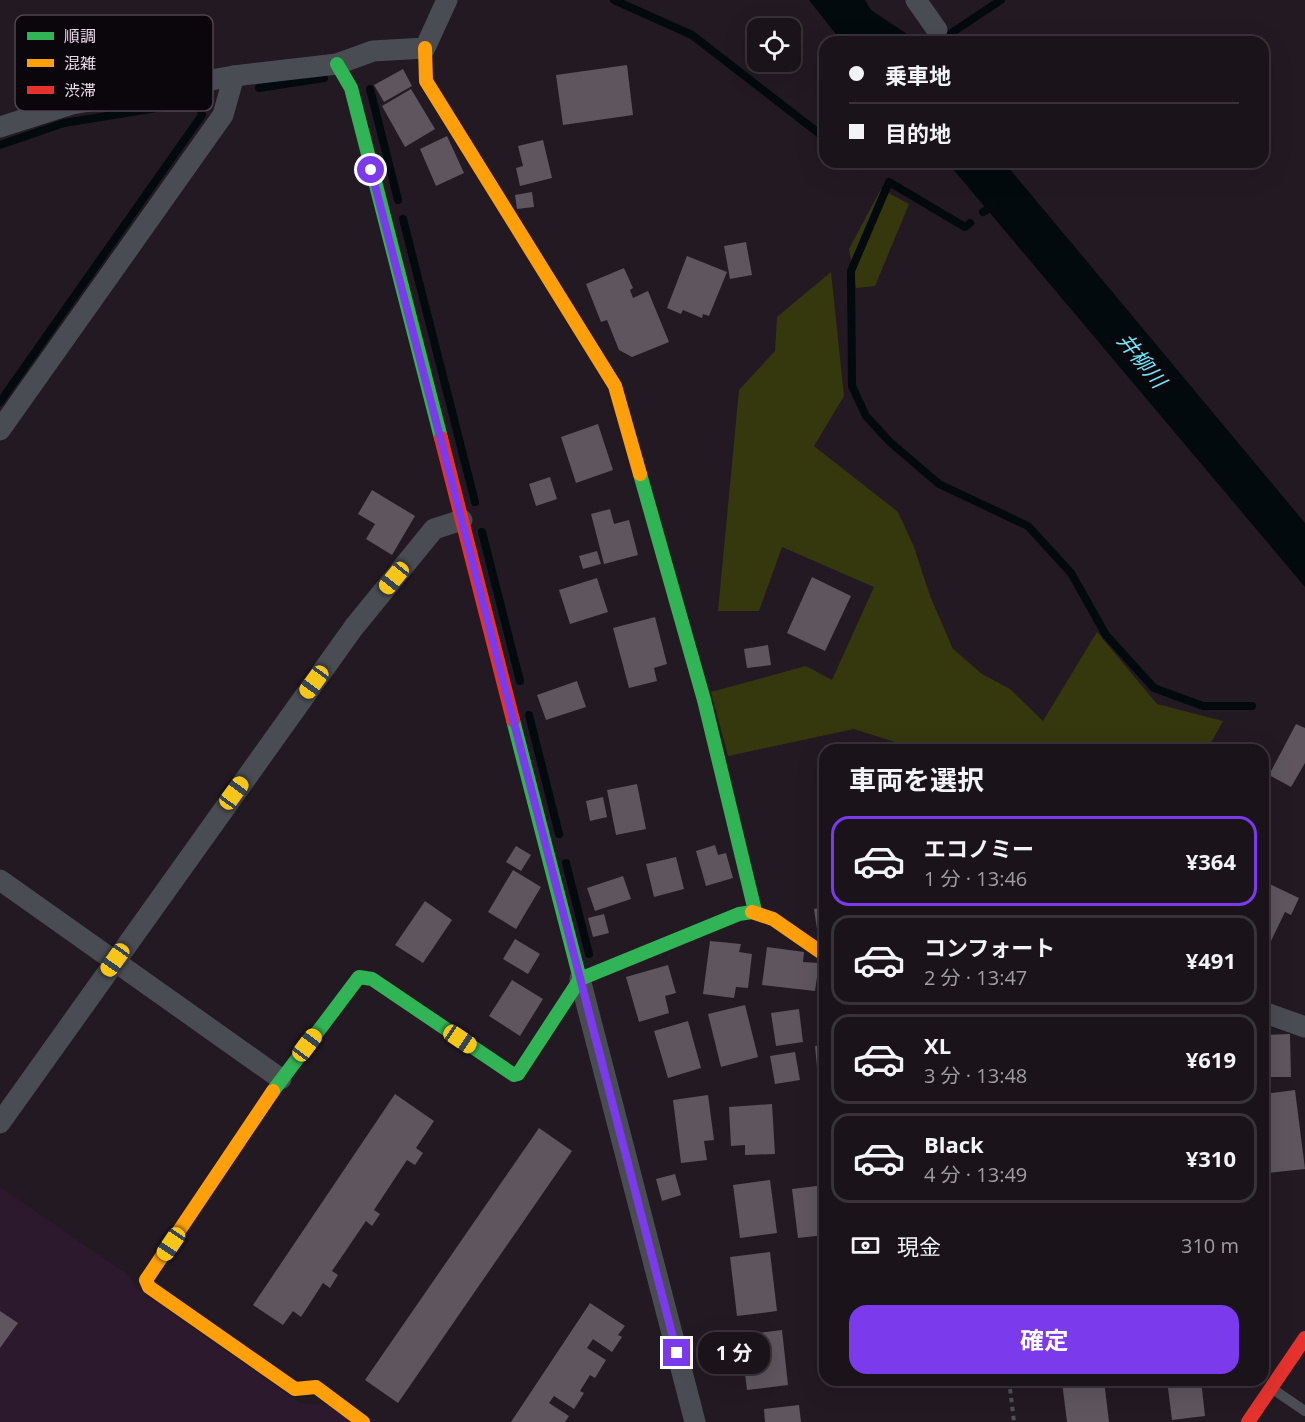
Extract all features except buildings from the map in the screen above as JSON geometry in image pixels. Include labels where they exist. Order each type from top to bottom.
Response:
[{"type":"street","points":[[447,0],[425,48],[426,81],[615,386],[704,700],[755,911]]},
{"type":"street","points":[[916,0],[937,30]]},
{"type":"street","points":[[213,80],[338,64],[373,51],[425,48]]},
{"type":"street","points":[[338,64],[351,88],[695,1422]]},
{"type":"street","points":[[0,430],[223,115],[234,76]]},
{"type":"street","points":[[0,127],[52,111]]},
{"type":"street","points":[[0,1123],[354,627],[434,528],[462,520]]},
{"type":"street","points":[[0,880],[281,1079]]},
{"type":"street","points":[[363,1422],[316,1387],[295,1389],[149,1287],[146,1280],[281,1079],[359,977],[372,979],[514,1075],[518,1074],[580,979],[739,914],[755,911],[772,919],[819,951]]},
{"type":"street","points":[[1269,1014],[1305,1027]]},
{"type":"street","points":[[1248,1422],[1305,1338]]},
{"type":"lane","points":[[1271,1388],[1305,1411]]},
{"type":"path","points":[[1010,1386],[1014,1422]]},
{"type":"shaded area","points":[[0,1187],[128,1275],[137,1289],[300,1403],[329,1405],[352,1422],[0,1422]]},
{"type":"green space","points":[[881,189],[909,204],[875,286],[856,288],[849,249]]},
{"type":"green space","points":[[831,272],[844,396],[814,446],[898,512],[914,547],[930,596],[953,649],[982,674],[1010,689],[1043,721],[1097,632],[1157,704],[1223,721],[1210,744],[901,744],[854,729],[728,756],[711,692],[806,666],[832,680],[874,587],[782,547],[759,611],[718,611],[739,390],[775,351],[777,317]]},
{"type":"water","points":[[809,0],[865,0],[871,10],[910,36],[837,36]]},
{"type":"water","name":"井柳川","points":[[952,168],[1009,168],[1305,523],[1305,587]]},
{"type":"waterway","points":[[614,0],[692,35],[819,133]]},
{"type":"waterway","points":[[947,36],[1001,0]]},
{"type":"waterway","points":[[259,88],[324,78]]},
{"type":"waterway","points":[[370,89],[398,200]]},
{"type":"waterway","points":[[0,145],[64,123],[138,111]]},
{"type":"waterway","points":[[0,402],[202,115],[201,111]]},
{"type":"waterway","points":[[970,223],[965,227],[889,182],[851,271],[852,386],[866,416],[890,442],[939,484],[1028,526],[1071,573],[1106,635],[1154,688],[1203,706],[1252,706]]},
{"type":"waterway","points":[[983,212],[997,204]]},
{"type":"waterway","points":[[403,219],[475,502]]},
{"type":"waterway","points":[[482,532],[520,681]]},
{"type":"waterway","points":[[529,715],[559,834]]},
{"type":"waterway","points":[[566,863],[589,954]]},
{"type":"traffic: fast","points":[[337,64],[351,88],[441,438]]},
{"type":"traffic: fast","points":[[640,474],[704,700],[755,911]]},
{"type":"traffic: fast","points":[[513,720],[580,979],[739,914],[752,912]]},
{"type":"traffic: fast","points":[[273,1091],[359,977],[372,979],[514,1075],[518,1074],[580,979]]},
{"type":"traffic: slow","points":[[425,48],[426,81],[615,386],[640,474]]},
{"type":"traffic: slow","points":[[752,912],[773,919],[819,951]]},
{"type":"traffic: slow","points":[[273,1091],[146,1280],[149,1287],[295,1389],[316,1387],[363,1422]]},
{"type":"traffic: jam","points":[[441,438],[513,720]]},
{"type":"traffic: jam","points":[[1248,1422],[1305,1338]]},
{"type":"route","points":[[371,170],[677,1353]]}]
